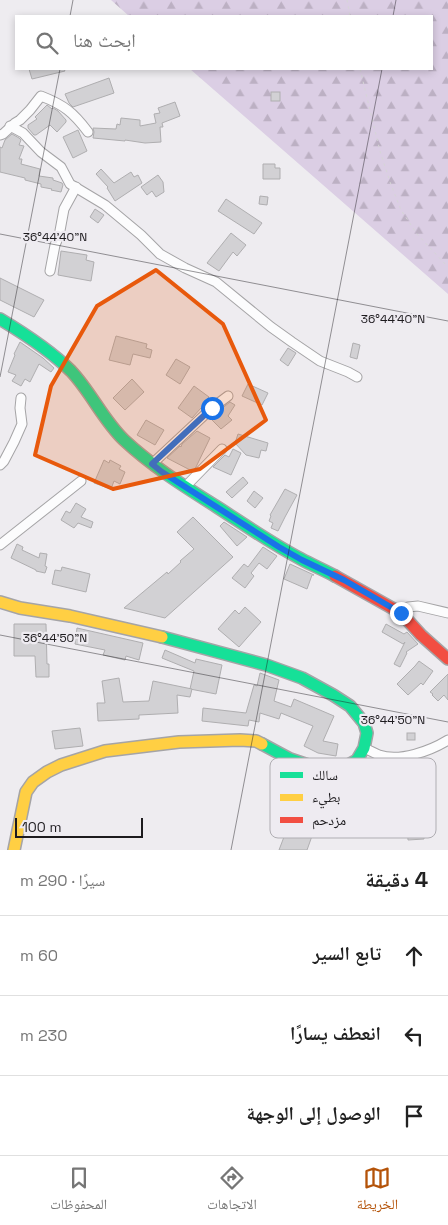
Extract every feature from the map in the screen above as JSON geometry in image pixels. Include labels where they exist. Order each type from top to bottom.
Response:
[{"type":"main road","points":[[0,320],[26,335],[71,371],[109,424],[134,449],[162,472],[279,547],[344,580],[401,613],[421,636],[448,659]]},
{"type":"main road","points":[[0,602],[20,608],[70,616],[153,635],[266,665],[302,678],[350,706],[364,723],[368,733],[364,748],[358,758]]},
{"type":"main road","points":[[14,850],[26,792],[33,782],[61,765],[105,751],[179,742],[240,740],[256,741],[288,758]]},
{"type":"street","points":[[0,135],[20,120],[41,96],[63,106],[72,113],[88,132]]},
{"type":"street","points":[[10,126],[23,133],[41,152],[60,167],[70,184],[105,205],[141,235],[160,254],[216,282],[271,327],[320,361],[357,377]]},
{"type":"street","points":[[50,271],[64,209],[76,187]]},
{"type":"street","points":[[152,464],[212,408],[228,396]]},
{"type":"street","points":[[0,465],[4,461],[22,424],[20,408],[22,398]]},
{"type":"street","points":[[185,486],[222,450]]},
{"type":"street","points":[[0,545],[81,481]]},
{"type":"street","points":[[401,613],[408,607],[418,606],[448,613]]},
{"type":"street","points":[[364,748],[379,755],[405,756],[445,744]]},
{"type":"path","points":[[347,0],[350,15]]},
{"type":"path","points":[[360,70],[380,151],[401,210],[417,234],[448,267]]},
{"type":"highlighted area","points":[[156,270],[223,324],[266,420],[200,469],[113,489],[35,455],[51,386],[97,306]]},
{"type":"green space","points":[[111,0],[448,0],[448,294],[191,70],[433,70],[433,15],[128,15]]},
{"type":"building","points":[[29,70],[65,71],[32,79]]},
{"type":"building","points":[[109,78],[114,93],[73,107],[69,103],[65,94]]},
{"type":"building","points":[[271,92],[280,92],[280,101],[271,101]]},
{"type":"building","points":[[175,102],[180,116],[162,123],[163,127],[160,127],[161,142],[145,143],[93,138],[93,128],[116,129],[117,124],[120,125],[121,118],[140,120],[140,126],[156,123],[154,114],[160,113],[158,108]]},
{"type":"building","points":[[47,105],[58,111],[66,122],[57,132],[50,125],[34,135],[28,128],[28,125],[37,119],[35,117]]},
{"type":"building","points":[[78,130],[87,151],[73,158],[63,137]]},
{"type":"building","points":[[12,134],[21,140],[19,145],[24,146],[19,159],[22,159],[21,164],[40,169],[39,176],[53,178],[53,180],[62,183],[61,192],[41,187],[41,184],[25,180],[25,178],[0,172],[0,147],[2,148],[5,140]]},
{"type":"building","points":[[263,164],[275,164],[275,168],[280,168],[280,179],[263,179]]},
{"type":"building","points":[[101,169],[114,183],[131,172],[134,177],[138,175],[142,183],[115,201],[108,187],[96,174]]},
{"type":"building","points":[[158,175],[163,182],[164,192],[156,197],[152,191],[147,195],[141,187]]},
{"type":"building","points":[[260,196],[268,197],[267,205],[259,204]]},
{"type":"building","points":[[226,199],[262,223],[254,234],[218,211]]},
{"type":"building","points":[[95,209],[104,215],[98,223],[90,217]]},
{"type":"building","points":[[231,233],[246,245],[237,256],[233,252],[219,271],[207,263]]},
{"type":"building","points":[[61,251],[87,255],[86,260],[94,262],[91,281],[58,275]]},
{"type":"building","points":[[0,278],[44,300],[34,317],[0,300]]},
{"type":"building","points":[[116,336],[147,344],[146,348],[152,350],[150,358],[133,354],[130,365],[109,360]]},
{"type":"building","points":[[20,342],[54,368],[51,372],[39,364],[30,382],[25,379],[21,386],[12,381],[16,375],[8,372]]},
{"type":"building","points":[[353,343],[360,345],[357,359],[350,357]]},
{"type":"building","points":[[288,348],[296,353],[288,366],[280,360]]},
{"type":"building","points":[[176,359],[190,367],[180,384],[166,375]]},
{"type":"building","points":[[132,379],[144,392],[125,410],[113,398]]},
{"type":"building","points":[[248,384],[268,393],[262,405],[242,396]]},
{"type":"building","points":[[194,386],[209,397],[207,399],[211,401],[192,418],[178,408]]},
{"type":"building","points":[[230,402],[235,405],[228,416],[232,420],[221,429],[210,418]]},
{"type":"building","points":[[146,420],[164,430],[155,445],[137,435]]},
{"type":"building","points":[[197,431],[210,438],[196,467],[192,471],[167,458],[181,447]]},
{"type":"building","points":[[238,434],[268,443],[266,451],[261,450],[259,458],[246,455],[235,443]]},
{"type":"building","points":[[233,449],[241,453],[231,475],[213,467],[225,455],[229,457]]},
{"type":"building","points":[[104,460],[109,463],[110,460],[121,466],[119,469],[125,472],[120,484],[114,481],[111,489],[94,483]]},
{"type":"building","points":[[243,477],[248,483],[232,498],[226,492]]},
{"type":"building","points":[[285,489],[297,495],[278,531],[271,528],[273,523],[269,521],[270,515]]},
{"type":"building","points":[[254,491],[263,498],[255,508],[247,501]]},
{"type":"building","points":[[76,503],[86,509],[81,517],[93,522],[91,528],[78,523],[74,528],[61,520],[66,511],[70,513]]},
{"type":"building","points":[[193,517],[233,557],[165,618],[124,608],[167,572],[168,574],[194,549],[177,532]]},
{"type":"building","points":[[224,522],[247,537],[237,546],[220,526]]},
{"type":"building","points":[[17,544],[23,547],[22,550],[39,558],[40,553],[47,554],[45,573],[36,571],[11,558]]},
{"type":"building","points":[[263,547],[277,556],[267,569],[259,563],[251,573],[254,576],[245,588],[232,578],[244,564],[248,567]]},
{"type":"building","points":[[290,564],[314,575],[312,575],[307,589],[284,579]]},
{"type":"building","points":[[62,567],[90,574],[86,592],[52,584],[55,570],[61,571]]},
{"type":"building","points":[[245,607],[261,622],[239,647],[218,629],[235,610],[239,614]]},
{"type":"building","points":[[14,624],[46,624],[49,677],[36,677],[35,656],[14,656]]},
{"type":"building","points":[[386,624],[404,634],[407,632],[418,644],[406,652],[400,667],[394,664],[405,642],[403,644],[382,632]]},
{"type":"building","points":[[77,628],[143,643],[139,660],[126,656],[125,660],[103,655],[105,650],[75,644]]},
{"type":"building","points":[[165,650],[195,663],[196,659],[222,665],[216,694],[190,689],[194,671],[162,658]]},
{"type":"building","points":[[419,661],[433,671],[423,685],[421,683],[408,695],[397,684]]},
{"type":"building","points":[[260,673],[279,680],[274,701],[291,707],[294,699],[334,716],[323,741],[338,744],[336,756],[318,753],[304,746],[313,726],[281,713],[279,719],[260,713],[259,722],[249,720],[248,726],[202,721],[203,708],[246,713],[254,685],[257,686]]},
{"type":"building","points":[[448,674],[448,700],[444,695],[438,701],[430,692]]},
{"type":"building","points":[[119,678],[123,702],[149,701],[153,681],[192,689],[190,697],[177,695],[178,713],[139,715],[139,719],[98,721],[97,703],[105,703],[102,681]]},
{"type":"building","points":[[80,728],[83,746],[55,749],[52,731]]},
{"type":"building","points":[[407,733],[415,733],[415,740],[407,740]]},
{"type":"building","points":[[284,838],[311,838],[307,850],[279,850]]},
{"type":"building","points":[[408,838],[424,838],[424,839],[408,840]]},
{"type":"traffic: fast","points":[[0,319],[55,356],[71,371],[124,440],[157,468],[269,541],[335,576]]},
{"type":"traffic: fast","points":[[162,637],[266,665],[302,678],[333,695],[350,706],[364,723],[367,733],[364,748],[358,758]]},
{"type":"traffic: fast","points":[[262,744],[288,758]]},
{"type":"traffic: slow","points":[[0,602],[20,608],[70,616],[162,637]]},
{"type":"traffic: slow","points":[[14,850],[26,792],[33,782],[61,765],[105,751],[179,742],[240,740],[256,741],[262,744]]},
{"type":"traffic: jam","points":[[335,576],[401,613],[421,635],[448,659]]},
{"type":"route","points":[[212,408],[152,464],[279,547],[344,580],[401,613]]}]
